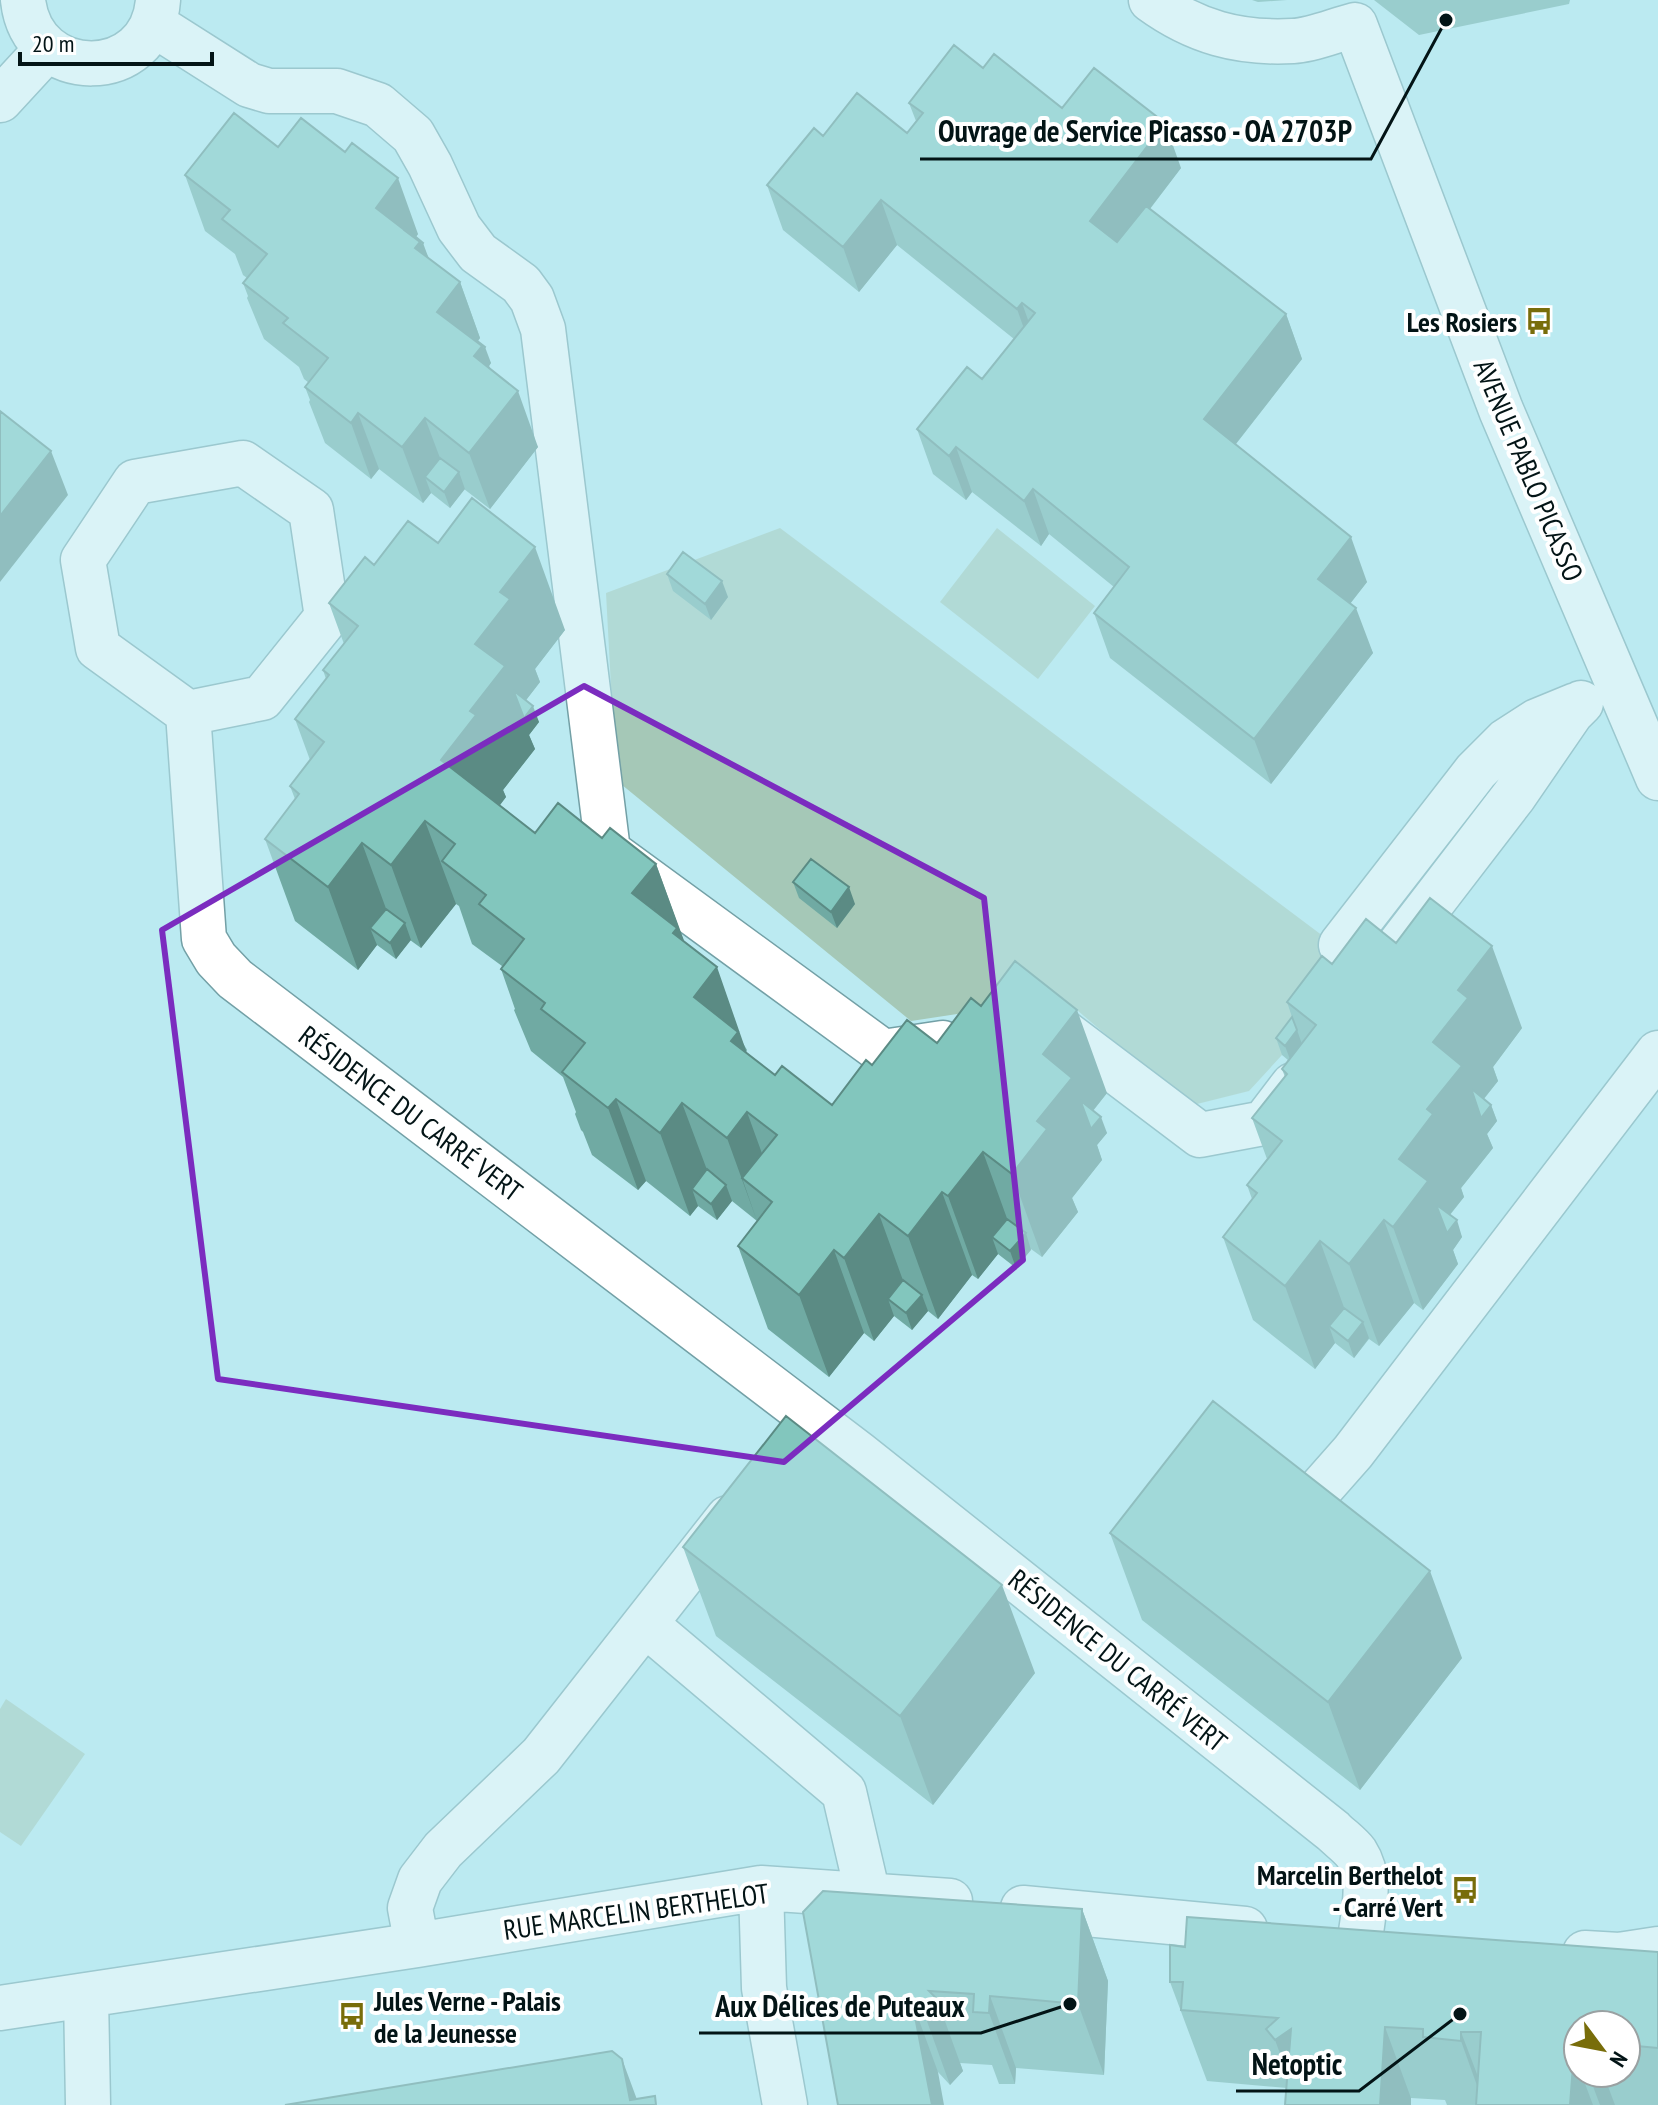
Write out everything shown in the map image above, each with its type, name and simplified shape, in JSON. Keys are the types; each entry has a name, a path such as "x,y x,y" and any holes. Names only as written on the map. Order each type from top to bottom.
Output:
{"street":[{"path":"23,0 26,20 35,36 62,59 96,64 129,52 143,40 155,12 249,85 269,91 337,91 378,105 413,135 459,228 478,253 521,284 532,299 543,329 608,851 883,1052 1057,1027 1200,1135 1264,1123 1321,1049"},
{"name":"AVENUE PABLO PICASSO","path":"1151,0 1178,20 1235,39 1296,41 1355,25 1501,410 1658,778"},
{"path":"0,100 47,49"},
{"path":"243,463 311,510 327,617 262,698 188,713 98,648 83,560 135,482 243,463"},
{"path":"1341,945 1476,771 1506,741 1537,721 1620,686"},
{"path":"1377,974 1514,796 1581,703"},
{"name":"RÉSIDENCE DU CARRÉ VERT","path":"188,713 204,939 216,959 235,979 808,1415 1356,1853 1366,1884 1363,1940"},
{"path":"1308,1503 1353,1452 1658,1053"},
{"path":"780,1452 808,1415"},
{"path":"417,1945 410,1908 420,1880 443,1850 541,1756 751,1489"},
{"path":"645,1624 844,1792 868,1895"},
{"path":"761,1888 764,1988 785,2105"},
{"name":"RUE MARCELIN BERTHELOT","path":"0,2008 417,1945 761,1888 1281,1933"},
{"path":"1541,1950 1619,1955 1658,1949"},
{"path":"86,1995 88,2105"}],"highlighted area":[{"path":"584,686 984,898 1023,1260 784,1462 218,1379 162,930"}],"green space":[{"path":"780,528 1355,960 1282,1055 1249,1091 1189,1106 1063,998 911,1021 616,780 606,593"},
{"path":"997,528 1095,606 1038,679 940,602"},
{"path":"6,1699 85,1754 21,1846 0,1832 0,1709"}],"building":[{"path":"954,45 983,68 994,54 1062,108 1094,68 1165,123 1090,221 1117,242 1146,206 1286,314 1204,419 1351,537 1318,579 1356,608 1254,739 1094,613 1129,567 1033,489 1024,501 956,447 949,456 917,429 967,367 982,379 1035,313 1022,303 1017,309 881,200 843,247 767,185 814,128 823,136 857,93 907,133 923,113 909,103"},
{"path":"234,113 278,147 301,118 345,152 352,143 398,178 376,208 420,242 415,248 460,282 437,312 482,346 474,356 518,391 469,453 425,418 402,447 358,413 351,423 305,387 328,358 283,323 288,318 243,283 267,254 222,219 230,210 185,175"},
{"path":"404,230 423,243 421,246"},
{"path":"0,411 51,451 0,516"},
{"path":"440,458 459,472 444,492 425,477"},
{"path":"472,498 535,547 500,592 510,599 475,644 505,666 470,711 476,715 441,760 535,833 558,803 602,838 610,828 656,864 632,893 677,928 673,933 717,967 694,997 738,1032 731,1041 775,1075 782,1066 832,1105 866,1060 872,1065 907,1020 937,1043 971,998 981,1006 1015,961 1077,1010 1043,1054 1072,1078 1037,1121 1047,1129 1012,1174 983,1152 948,1196 942,1192 908,1236 879,1214 844,1258 834,1250 799,1295 738,1246 772,1202 742,1178 777,1135 747,1112 727,1138 682,1103 660,1133 616,1099 608,1108 562,1072 585,1043 541,1009 545,1003 501,969 524,939 479,904 486,895 442,861 455,844 425,821 391,865 362,843 328,887 265,839 299,794 290,786 324,742 295,719 329,675 323,670 358,626 329,603 365,557 374,565 408,521 438,543"},
{"path":"683,552 722,581 705,604 667,574"},
{"path":"514,692 533,706 524,718"},
{"path":"811,859 849,887 831,912 793,882"},
{"path":"1430,898 1492,946 1458,990 1468,998 1433,1042 1462,1066 1427,1109 1433,1114 1399,1159 1428,1181 1393,1227 1384,1220 1349,1264 1320,1241 1285,1286 1223,1237 1257,1193 1247,1185 1282,1141 1252,1118 1287,1074 1282,1069 1316,1025 1287,1002 1322,956 1332,964 1366,919 1396,943"},
{"path":"386,909 405,923 390,943 370,928"},
{"path":"1292,1017 1297,1030 1285,1046 1276,1038"},
{"path":"1472,1091 1491,1105 1481,1118"},
{"path":"1081,1102 1101,1117 1091,1129"},
{"path":"707,1169 726,1185 711,1204 692,1189"},
{"path":"1437,1207 1457,1220 1447,1233"},
{"path":"1007,1219 1026,1233 1010,1251 992,1237"},
{"path":"903,1280 922,1295 906,1313 888,1299"},
{"path":"1344,1308 1363,1322 1348,1341 1329,1326"},
{"path":"1213,1401 1430,1571 1328,1702 1110,1533"},
{"path":"786,1416 1002,1585 900,1716 683,1547"},
{"path":"823,1891 1082,1909 1078,2004 990,1996 989,2013 973,2012 974,1994 929,1991 937,1999 924,2013 912,2001 932,2105 838,2105 803,1912"},
{"path":"1187,1917 1658,1952 1658,2048 1642,2046 1642,2009 1562,2009 1562,2089 1571,2089 1570,2105 1476,2105 1481,2032 1461,2032 1461,2041 1423,2037 1423,2029 1385,2027 1380,2105 1285,2105 1291,2029 1275,2040 1266,2029 1278,2018 1181,2010 1183,1982 1170,1982 1170,1945 1185,1947"},
{"path":"612,2051 622,2059 630,2100 655,2096 656,2105 285,2105"}],"place":[{"name":"Ouvrage de Service Picasso - OA 2703P","path":"1446,20"},
{"name":"Les Rosiers","path":"1539,321"},
{"name":"Marcelin Berthelot - Carré Vert","path":"1465,1890"},
{"name":"Aux Délices de Puteaux","path":"1070,2004"},
{"name":"Netoptic","path":"1460,2014"},
{"name":"Jules Verne - Palais de la Jeunesse","path":"352,2016"}]}
